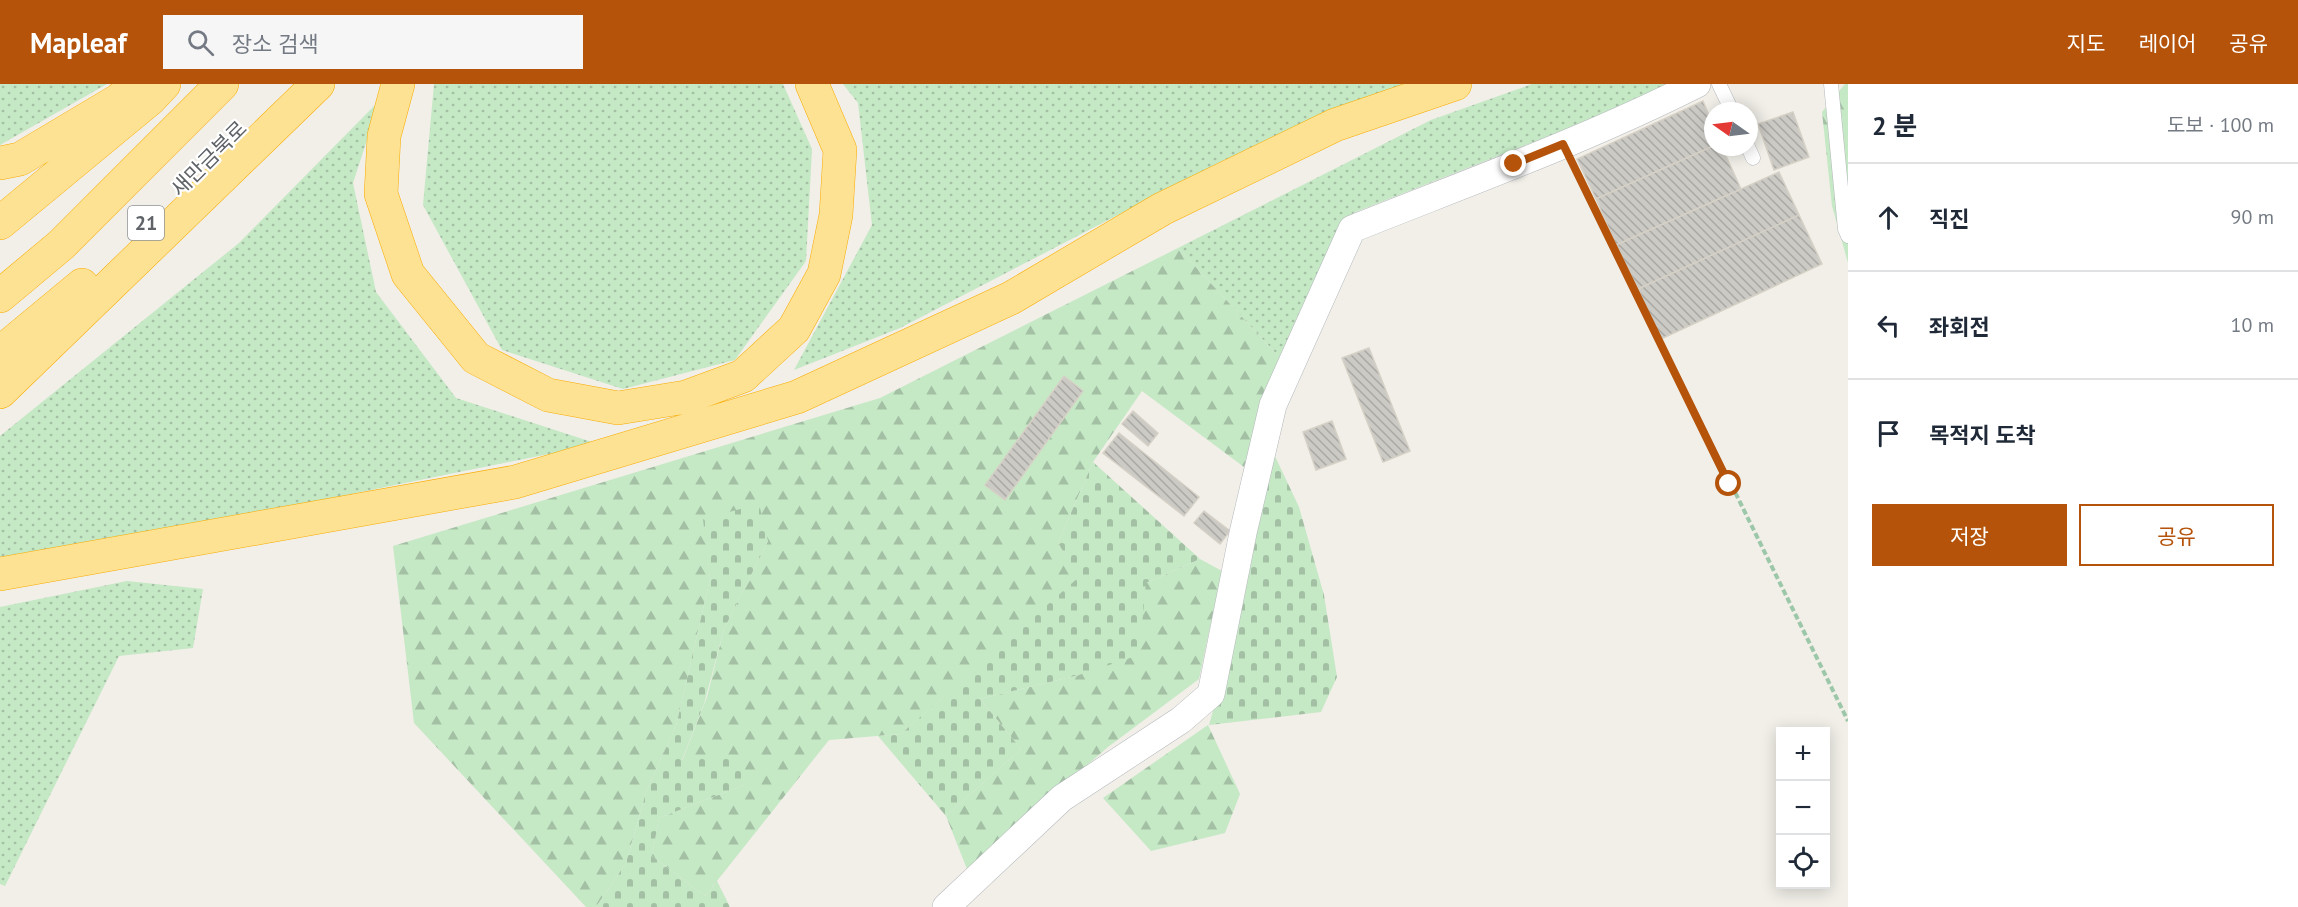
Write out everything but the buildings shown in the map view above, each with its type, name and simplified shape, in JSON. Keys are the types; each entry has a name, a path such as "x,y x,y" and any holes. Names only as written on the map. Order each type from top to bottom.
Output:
{"highway":[{"path":"0,163 20,159 119,100 137,84"},
{"path":"0,223 150,99 164,84"},
{"name":"새만금북로","path":"0,296 61,245 222,84"},
{"name":"새만금북로","path":"0,353 89,279 284,84"},
{"path":"0,392 318,84"},
{"path":"398,84 384,136 381,194 408,274 476,358 548,395 618,408 687,397 743,375 794,329 824,274 836,215 840,150 812,84"},
{"path":"0,574 515,482 797,397 1011,298 1162,209 1335,125 1455,84"}],"street":[{"path":"946,907 1062,798 1181,720 1211,694 1243,533 1273,405 1352,229 1563,144 1658,104 1697,84"}],"lane":[{"path":"1719,84 1728,102"},
{"path":"1831,84 1845,229 1848,236"}],"path":[{"path":"1563,144 1848,721"}],"green space":[{"path":"0,84 107,84 0,145"},
{"path":"434,84 783,84 812,149 806,261 735,360 623,389 502,350 423,205"},
{"path":"843,84 1403,84 1222,161 900,328 794,370 872,225 858,103"},
{"path":"1532,84 1674,84 1623,107 1353,213 1282,360 1178,248 1431,120"},
{"path":"1845,84 1848,84 1848,263 1832,206 1822,112"},
{"path":"380,100 353,183 376,292 456,398 598,444 0,565 0,436 239,243"},
{"path":"1178,248 1282,360 1244,467 1142,391 1093,462 1058,543 1080,577 901,734 829,740 705,896 652,856 659,818 744,785 682,761 707,697 724,629 768,541 704,519 710,579 676,726 647,789 626,863 596,907 586,907 414,723 393,546 880,398"},
{"path":"1273,452 1299,507 1324,595 1337,677 1321,712 1209,725 1241,612"},
{"path":"1093,462 1200,559 1146,583 1139,655 1079,675 980,699 1021,749 946,816 878,736 901,734 1079,577 1058,543"},
{"path":"759,504 768,541 724,629 704,704 682,760 745,755 744,785 659,818 652,856 705,896 717,881 730,907 596,907 626,863 647,789 676,726 710,579 703,519"},
{"path":"1200,559 1222,571 1199,679 1108,747 967,869 946,816 1021,749 980,699 1079,675 1146,583"},
{"path":"127,581 203,589 193,648 119,656 5,886 0,884 0,607"},
{"path":"1208,725 1240,794 1225,833 1151,851 1103,798"}],"route":[{"path":"1514,164 1563,144 1729,484"}]}
